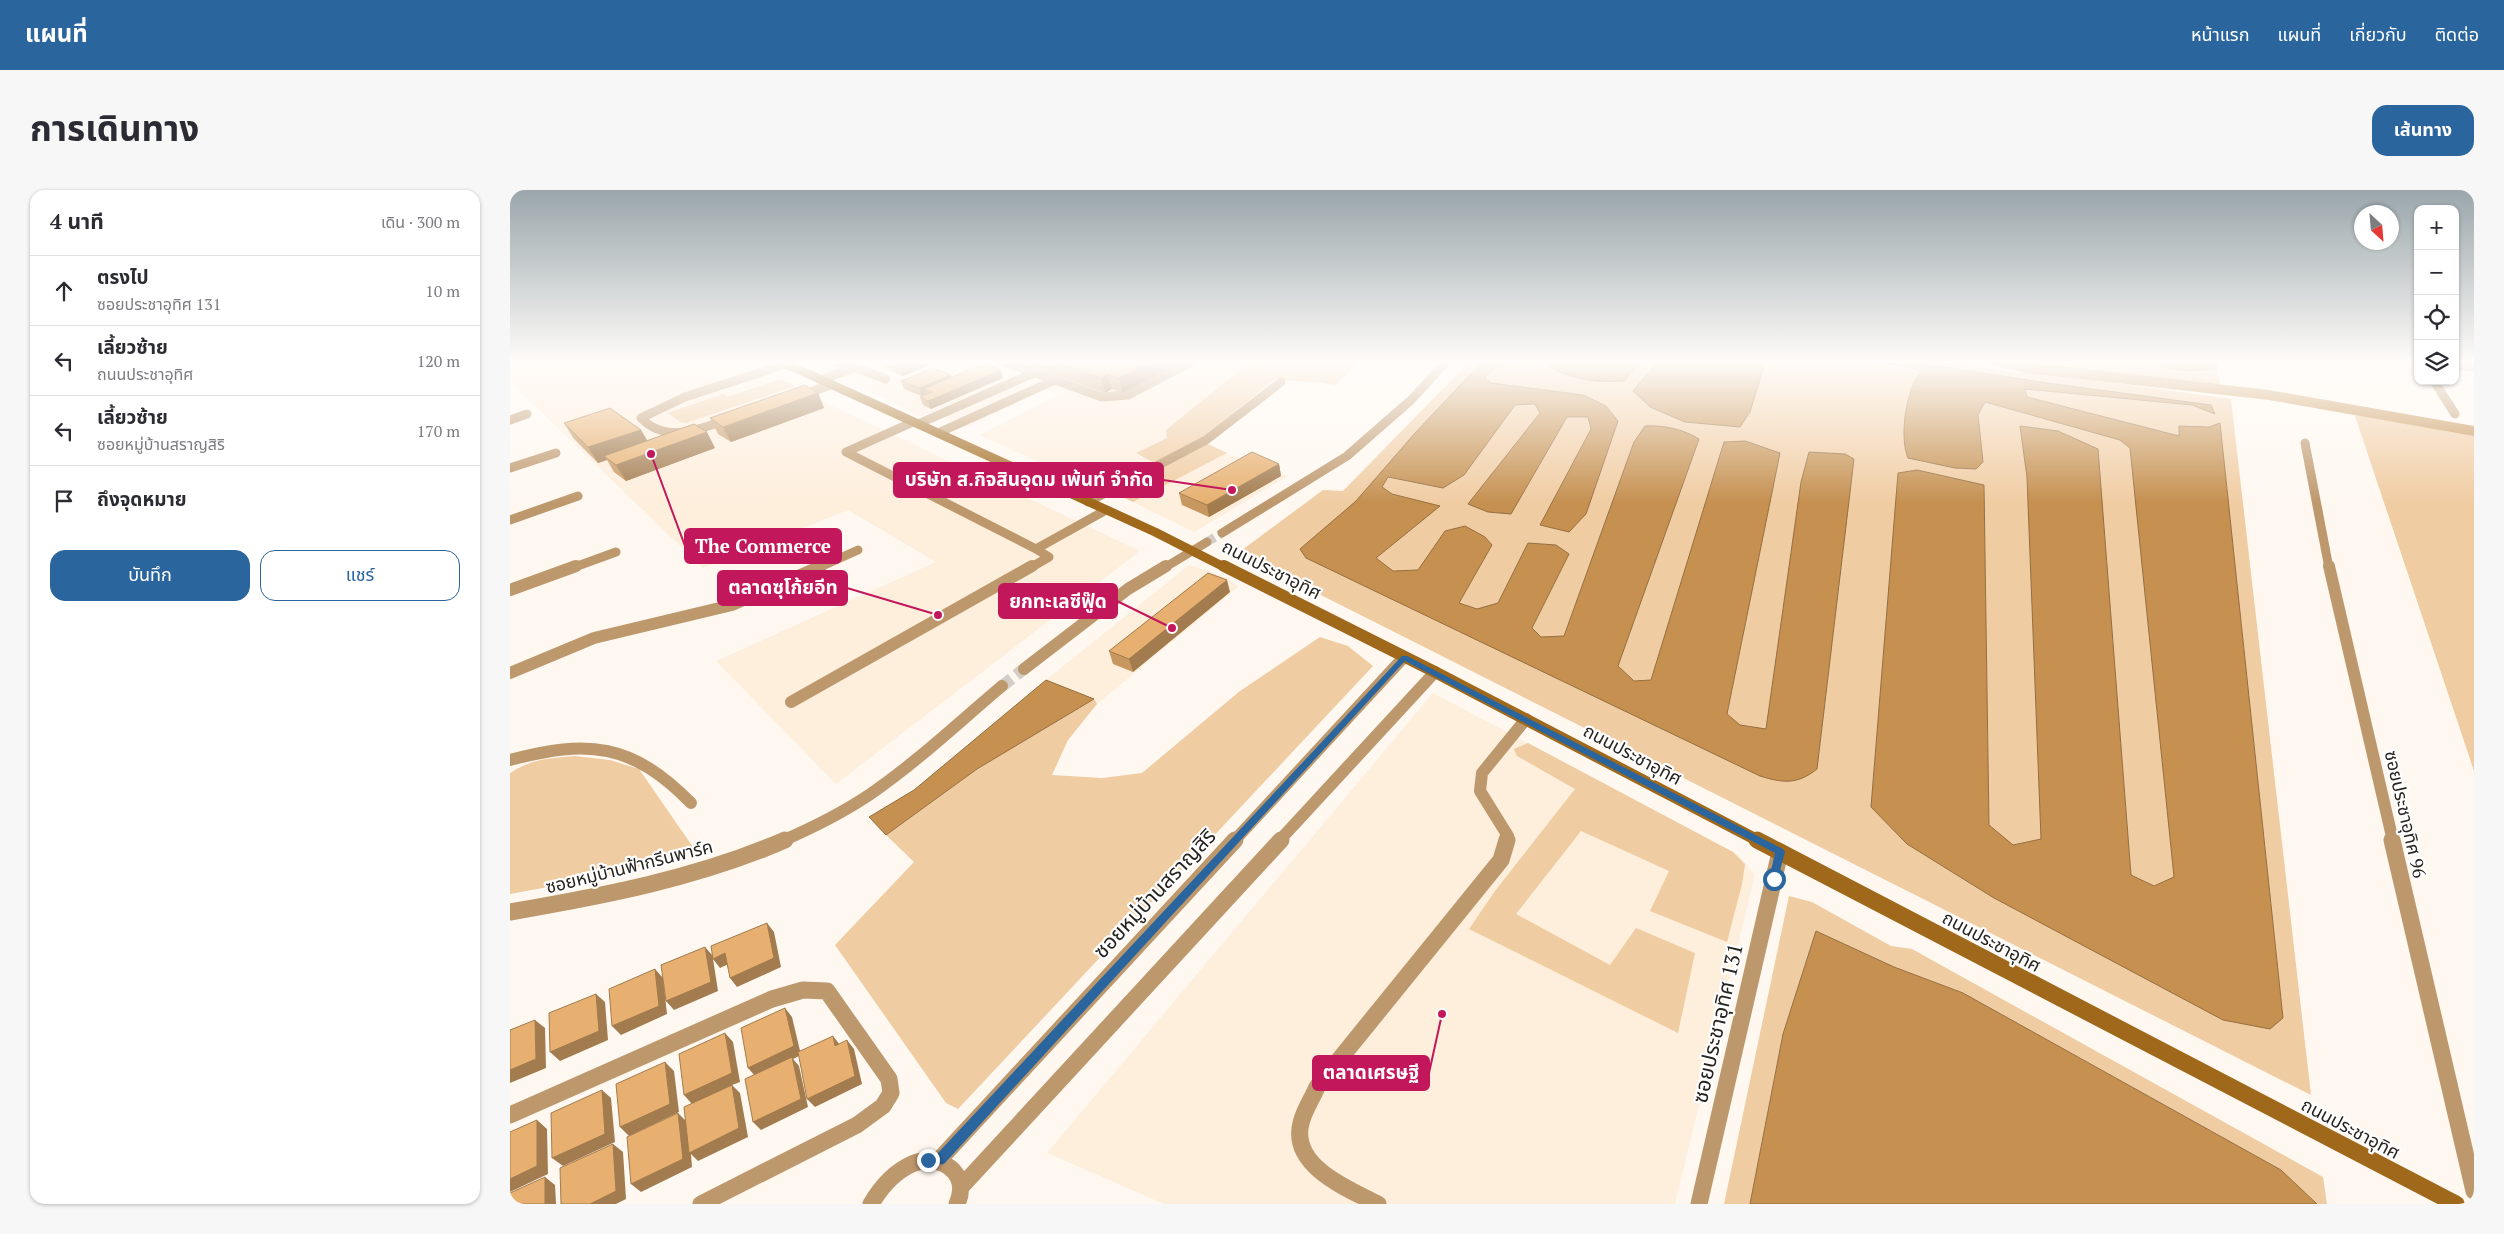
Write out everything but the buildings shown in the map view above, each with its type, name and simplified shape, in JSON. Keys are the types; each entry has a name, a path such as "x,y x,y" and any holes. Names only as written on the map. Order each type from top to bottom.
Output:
{"main road":[{"name":"ถนนประชาอุทิศ","path":"884,408 1192,550 1434,672 2456,1204"}],"street":[{"path":"627,418 657,408"},
{"path":"791,702 1049,557 846,452 951,408"},
{"path":"938,433 992,408"},
{"path":"1088,502 1206,440 1247,408"},
{"path":"1222,533 1347,456 1401,408"},
{"path":"2451,408 2455,414"},
{"path":"644,413 640,418 645,425 662,433 678,433 734,417"},
{"path":"510,420 528,414"},
{"path":"669,444 707,426"},
{"name":"ซอยประชาอุทิศ 96","path":"2305,443 2327,558 2474,1192"},
{"path":"510,468 556,453"},
{"path":"510,520 578,496"},
{"path":"1036,549 1106,510"},
{"path":"1024,669 1128,589 1207,542"},
{"path":"510,672 594,638 732,605 858,550"},
{"path":"510,590 616,552"},
{"name":"ซอยหมู่บ้านสราญสิริ","path":"939,1160 1404,658"},
{"path":"959,1195 1434,672"},
{"name":"ซอยหมู่บ้านฟ้ากรีนพาร์ค","path":"510,912 560,904 677,878 798,834 849,808 890,778 1002,686"},
{"path":"1378,1204 1335,1182 1304,1153 1300,1126 1316,1087 1501,860 1508,836 1480,791 1482,773 1526,719"},
{"path":"510,760 542,752 579,747 619,753 652,768 676,787 691,803"},
{"name":"ซอยประชาอุทิศ 131","path":"1699,1204 1780,852"},
{"path":"510,1114 764,1002 802,991 816,989 827,991 889,1078 891,1093 883,1106 857,1126 700,1204"},
{"path":"871,1204 886,1181 900,1171 914,1164 939,1160 951,1166 958,1175 959,1195"}],"shaded area":[{"path":"537,408 838,408 1140,551 836,784 716,661 936,562 848,510 703,568"},
{"path":"682,408 729,408 686,423 680,422 668,413"},
{"path":"904,408 1005,408 964,428 932,413 920,416"},
{"path":"1032,408 1193,408 1166,430 1167,438 1136,454 1154,463 1102,491 980,435"},
{"path":"1193,408 1239,408 1203,437 1154,463 1136,453 1167,438 1166,430"},
{"path":"1424,408 2232,408 2311,1095 1238,553 1323,490 1343,491"},
{"path":"1438,408 1513,408 1464,475 1443,488 1388,477 1382,487 1392,494 1440,506 1376,558 1393,571 1418,570 1445,531 1465,526 1485,537 1492,545 1459,603 1477,609 1498,603 1528,543 1556,545 1569,554 1532,628 1541,637 1564,636 1634,442 1645,426 1659,426 1680,430 1699,439 1618,666 1634,681 1651,680 1724,442 1745,441 1780,453 1727,714 1740,725 1766,729 1801,482 1809,452 1845,454 1854,459 1817,769 1803,778 1790,781 1760,776 1306,558 1300,549 1356,501"},
{"path":"1537,408 1608,408 1618,421 1586,514 1569,532 1540,525 1591,429 1588,417 1567,417 1511,514 1488,512 1468,504 1540,413"},
{"path":"1653,408 1751,408 1740,427 1685,422"},
{"path":"1906,408 1982,408 1978,415 1983,462 1976,469 1955,468 1908,458 1904,438"},
{"path":"2007,408 2071,408 2179,436 2179,426 2209,427 2220,423 2283,1018 2270,1029 2223,1020 1994,898 1907,844 1871,807 1898,473 1917,470 1984,485 1989,825 2013,845 2041,839 2027,477 2020,426 2058,431 2098,449 2131,875 2154,886 2174,877 2130,448 2120,440"},
{"path":"2200,408 2212,408 2215,414"},
{"path":"2364,414 2474,432 2474,771 2355,416"},
{"path":"1206,443 1227,453 1133,502 1114,493"},
{"path":"1227,453 1288,476 1194,532 1133,502"},
{"path":"1189,565 1227,578 1238,587 1097,704 1094,699 1046,680"},
{"path":"1320,637 1348,646 1373,666 958,1109 946,1103 835,945 914,862 886,835 977,769 1094,699 1097,704 1068,740 1052,775 1102,778 1142,773 1240,691"},
{"path":"1046,680 1094,699 977,769 886,835 869,817 914,790"},
{"path":"1433,693 1737,854 1755,875 1675,1204 1164,1204 1047,1153"},
{"path":"1528,743 1733,852 1745,864 1742,884 1727,942 1650,911 1669,871 1581,831 1516,914 1610,965 1636,928 1695,953 1678,1033 1469,929 1495,891 1575,789 1517,756 1514,749"},
{"path":"575,756 610,760 639,769 695,850 608,876 510,894 510,773 533,762"},
{"path":"1789,896 1812,902 1891,946 1912,949 2323,1177 2327,1204 2317,1204 2281,1170 1963,993 1894,967 1816,931 1783,1034 1750,1204 1724,1204"},
{"path":"1816,931 1894,967 1963,993 2281,1170 2317,1204 1750,1204 1783,1034"}],"waterway":[{"path":"2345,408 2474,431"}],"tunnel":[{"path":"1207,542 1222,533"},
{"path":"1002,686 1024,669"}],"place":[{"name":"The Commerce","path":"651,454"},
{"name":"บริษัท ส.กิจสินอุดม เพ้นท์ จำกัด","path":"1232,490"},
{"name":"ตลาดซุโก้ยอีท","path":"938,615"},
{"name":"ยกทะเลซีฟู๊ด","path":"1172,628"},
{"name":"ตลาดเศรษฐี","path":"1442,1014"}],"route":[{"path":"928,1160 939,1160 1404,658 1780,852 1774,879"}]}
